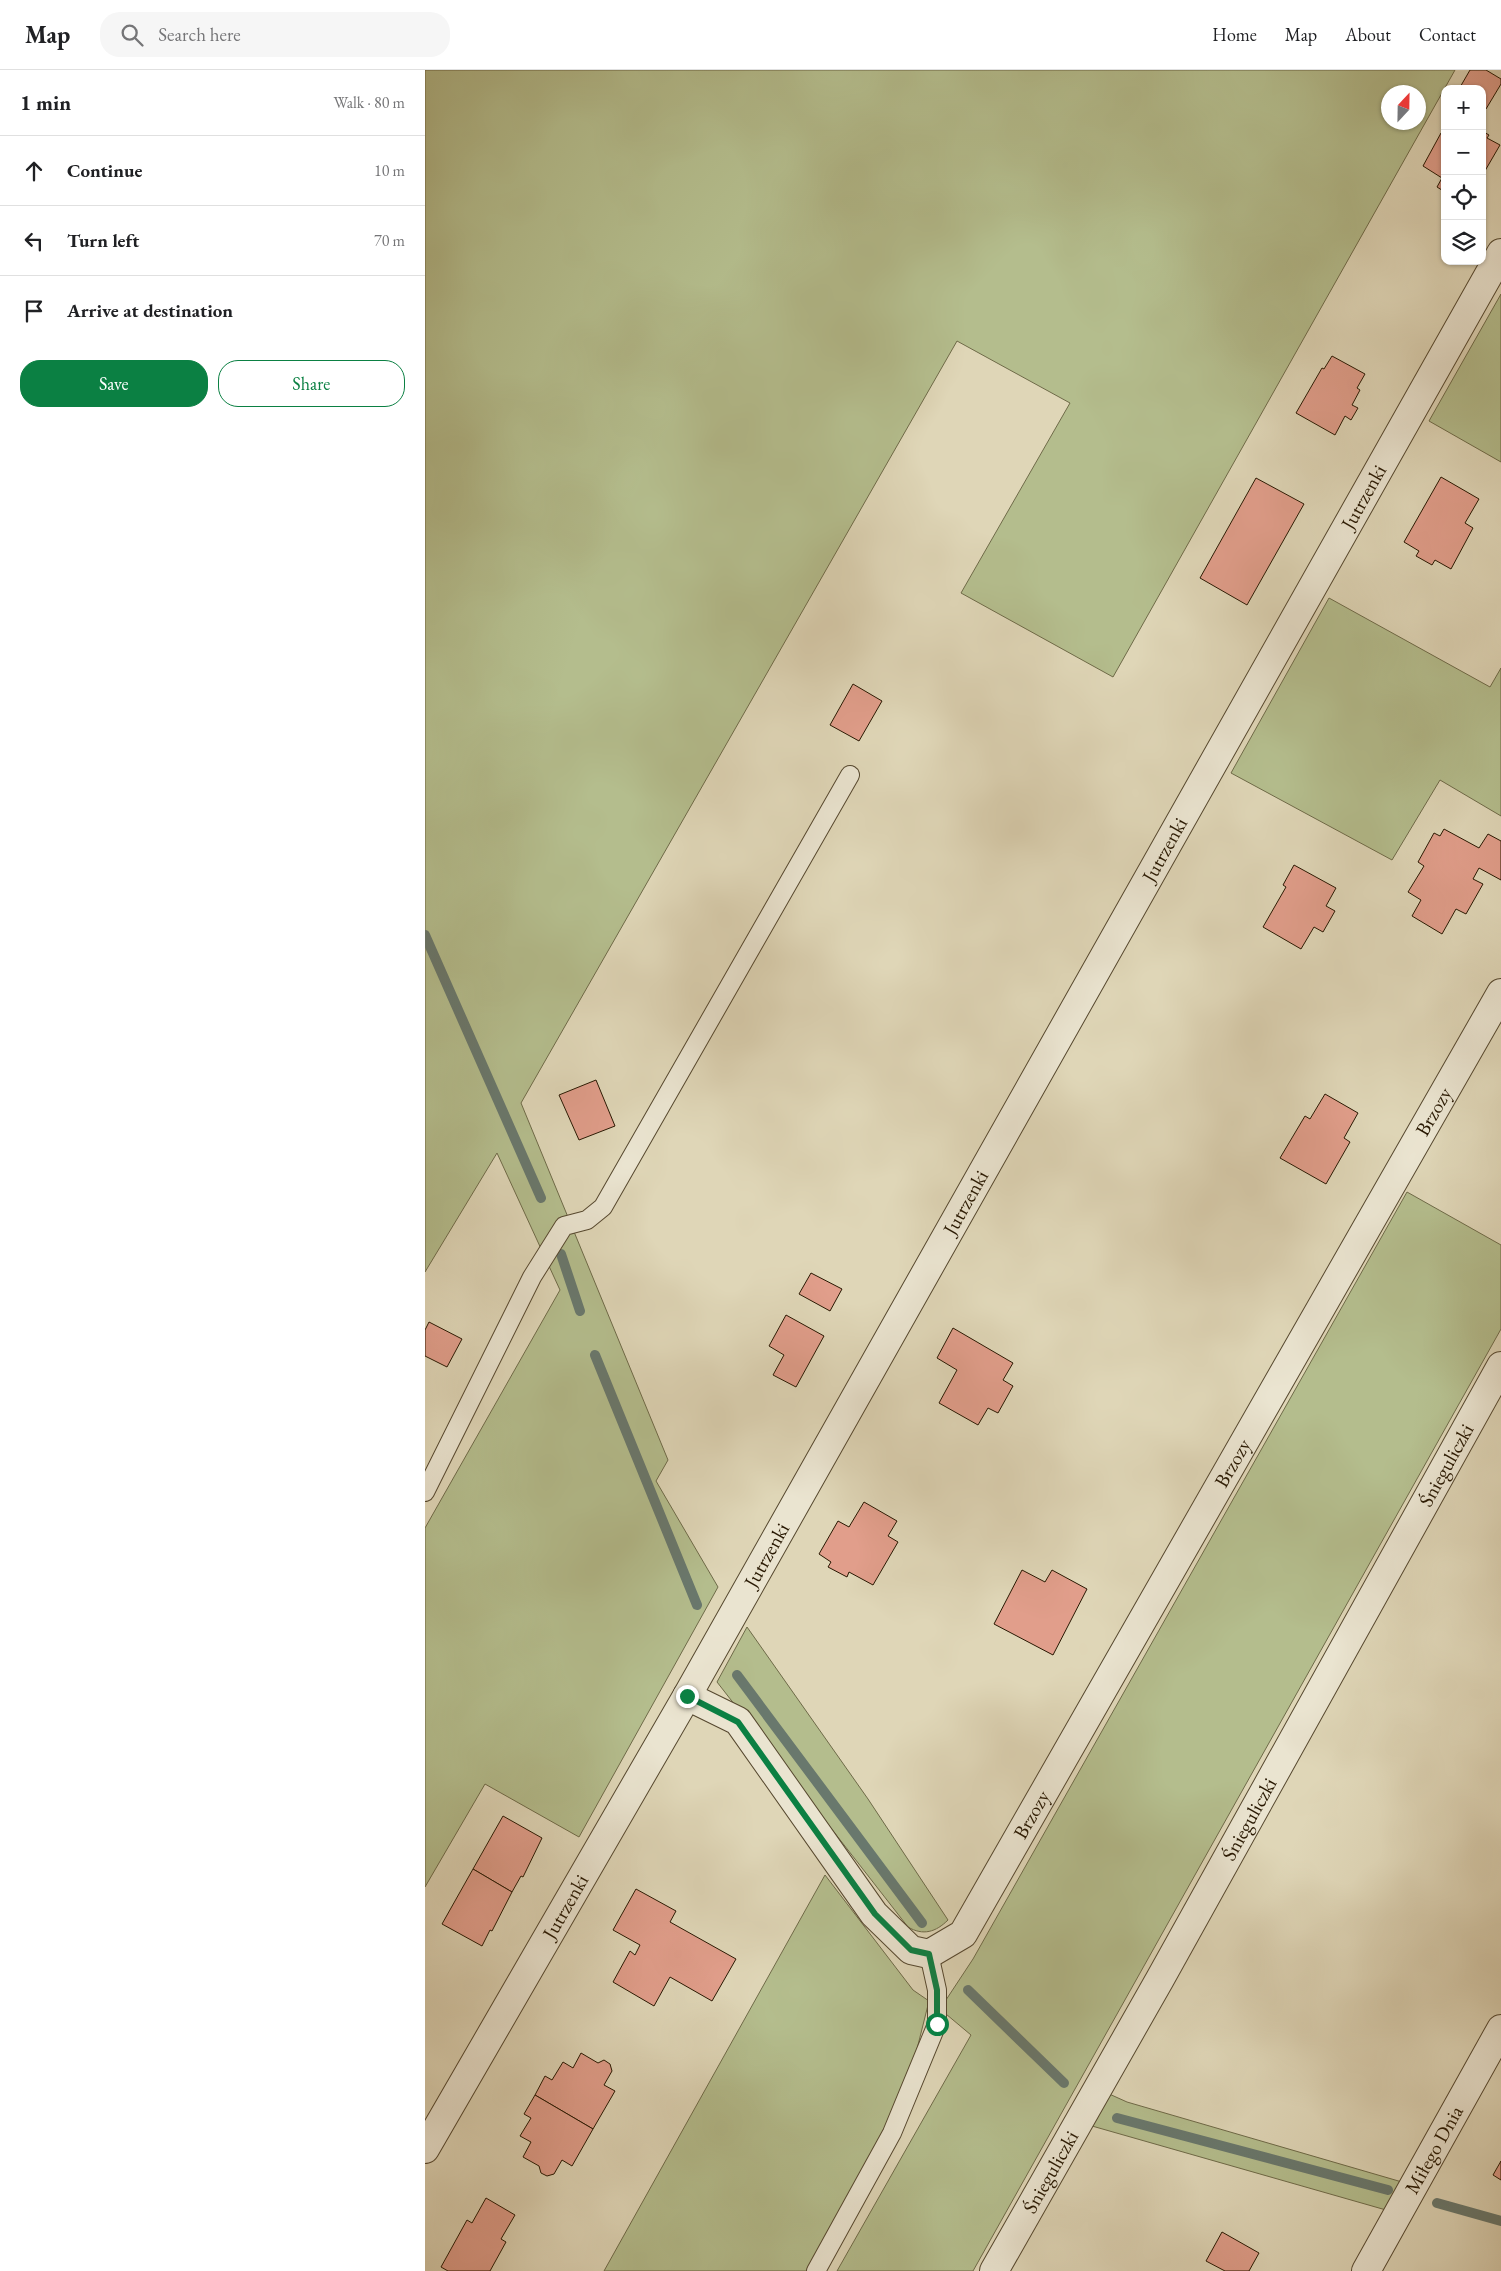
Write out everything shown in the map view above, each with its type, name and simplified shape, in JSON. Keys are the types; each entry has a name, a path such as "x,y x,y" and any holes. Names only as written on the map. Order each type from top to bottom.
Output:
{"street":[{"name":"Jutrzenki","path":"425,2149 687,1696 1501,252"},
{"name":"Brzozy","path":"929,1954 963,1934 1501,993"},
{"name":"Śnieguliczki","path":"994,2271 1160,1979 1501,1366"},
{"path":"687,1696 738,1722 875,1914 911,1950 929,1954"},
{"name":"Miłego Dnia","path":"1366,2271 1501,2029"}],"lane":[{"path":"425,1492 532,1276 564,1226 587,1220 603,1206 850,775"},
{"path":"816,2271 893,2133 937,2024 937,1990 929,1954"}],"green space":[{"path":"425,70 1455,70 1447,85 1441,85 1441,95 1426,121 1426,85 1381,85 1381,130 1421,130 1113,677 961,593 1070,403 957,341 521,1103 668,1460 656,1481 718,1587 579,1837 485,1784 425,1887 425,1528 560,1290 497,1153 425,1272"},
{"path":"1501,294 1501,462 1429,421"},
{"path":"1329,598 1490,687 1501,668 1501,816 1440,780 1392,860 1231,773"},
{"path":"1407,1192 1501,1245 1501,1329 973,2271 837,2271 971,2035 940,2009 973,1959"},
{"path":"747,1627 868,1799 948,1920 939,1927 924,1932 908,1927 717,1682"},
{"path":"825,1875 913,1990 929,2001 915,2057 885,2127 807,2271 604,2271"},
{"path":"1107,2093 1127,2102 1402,2182 1386,2210 1092,2126"}],"building":[{"path":"1470,70 1486,70 1501,79 1501,84 1486,109 1486,85 1461,85"},
{"path":"1441,133 1441,177 1423,166"},
{"path":"1486,133 1489,135 1487,138 1500,145 1486,169"},
{"path":"1441,180 1441,190 1437,187"},
{"path":"1332,356 1365,374 1357,388 1360,390 1352,405 1358,408 1351,420 1345,416 1335,435 1296,413 1322,368 1324,369"},
{"path":"1441,477 1479,499 1465,523 1473,528 1451,569 1435,560 1432,565 1416,556 1419,551 1404,542"},
{"path":"1256,478 1304,504 1247,605 1200,578"},
{"path":"853,684 882,701 859,741 830,725"},
{"path":"1444,829 1479,848 1488,834 1501,841 1501,880 1479,868 1473,879 1483,884 1466,914 1456,909 1442,934 1412,916 1421,900 1408,892 1424,866 1418,862 1434,833 1440,836"},
{"path":"1294,865 1336,888 1326,906 1335,911 1323,932 1314,927 1301,949 1263,927 1286,887 1283,885"},
{"path":"596,1080 615,1126 579,1140 559,1095"},
{"path":"1325,1094 1358,1113 1344,1138 1350,1142 1326,1184 1280,1158 1305,1116 1310,1119"},
{"path":"811,1273 842,1289 830,1311 799,1294"},
{"path":"786,1315 824,1336 796,1387 773,1375 784,1355 769,1346"},
{"path":"429,1322 462,1339 447,1367 425,1356 425,1330"},
{"path":"953,1328 1013,1363 1003,1380 1013,1386 998,1413 988,1408 978,1425 939,1403 957,1370 937,1358"},
{"path":"864,1502 897,1521 888,1536 898,1542 873,1585 849,1572 847,1577 828,1567 831,1562 819,1554 838,1521 849,1527"},
{"path":"1022,1570 1045,1582 1052,1570 1087,1589 1053,1655 994,1624"},
{"path":"503,1816 542,1838 523,1877 521,1876 512,1892 473,1869"},
{"path":"473,1869 512,1892 482,1946 442,1924"},
{"path":"636,1889 676,1911 670,1922 736,1959 712,2001 670,1977 654,2006 613,1982 630,1951 635,1955 640,1945 613,1930"},
{"path":"581,2053 598,2063 604,2060 610,2064 612,2071 604,2085 615,2091 593,2129 535,2095 545,2076 552,2080 563,2062 573,2068"},
{"path":"535,2095 593,2129 572,2166 562,2160 554,2174 547,2176 541,2173 539,2166 523,2157 531,2142 520,2136 531,2118 524,2114"},
{"path":"1501,2161 1501,2180 1493,2175"},
{"path":"486,2198 515,2215 501,2239 506,2242 490,2271 448,2271 441,2267 467,2220 472,2223"},
{"path":"1222,2232 1259,2253 1249,2271 1225,2271 1206,2261"}],"waterway":[{"path":"425,935 541,1198"},
{"path":"561,1254 580,1311"},
{"path":"595,1355 697,1605"},
{"path":"737,1675 922,1923"},
{"path":"968,1990 1064,2083"},
{"path":"1117,2118 1388,2190"},
{"path":"1437,2203 1501,2221"}],"route":[{"path":"687,1696 738,1722 875,1914 911,1950 929,1954 937,1990 937,2024"}]}
